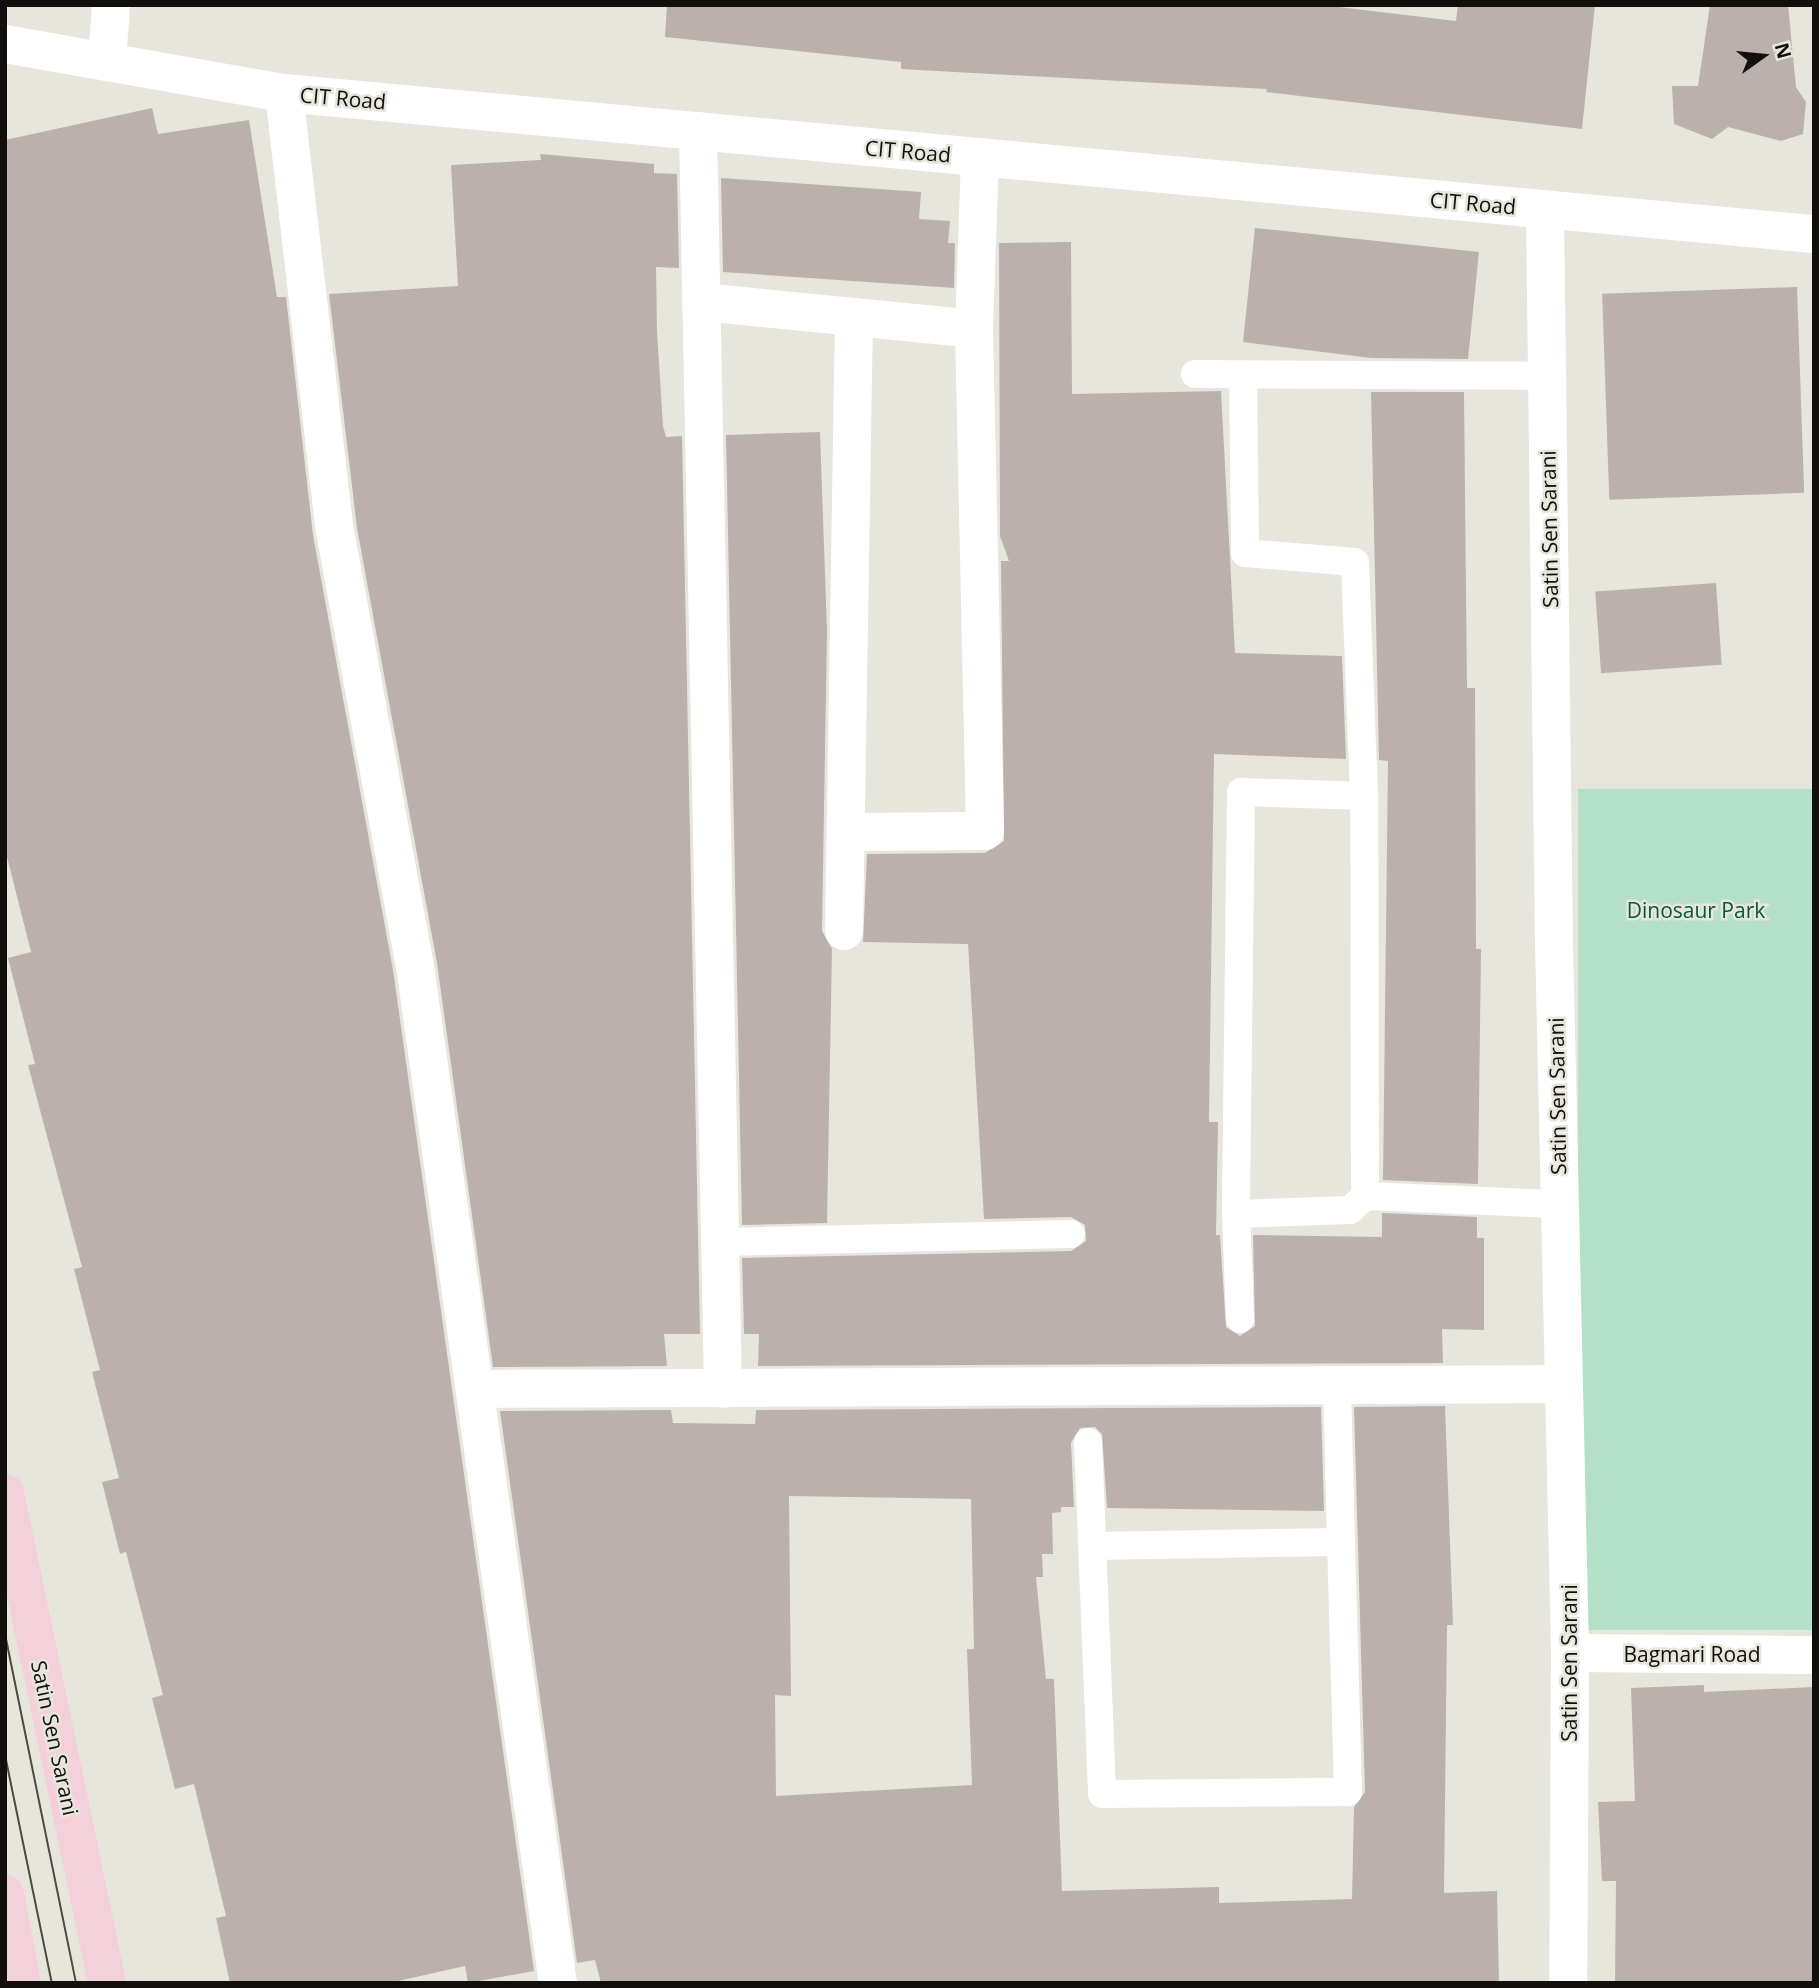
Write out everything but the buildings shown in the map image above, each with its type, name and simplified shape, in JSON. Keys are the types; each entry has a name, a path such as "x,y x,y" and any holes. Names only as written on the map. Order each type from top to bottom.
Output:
{"main road":[{"name":"Satin Sen Sarani","path":"5,1493 107,1983"},
{"path":"5,1894 22,1983"}],"street":[{"path":"107,62 111,5"},
{"name":"CIT Road","path":"5,44 284,93 1814,234"},
{"path":"284,93 335,531 415,967 558,1983"},
{"path":"698,131 723,1389"},
{"path":"846,832 985,831 974,329 981,158"},
{"name":"Satin Sen Sarani","path":"1545,209 1559,1204 1570,1653 1568,1983"},
{"path":"701,302 974,329"},
{"path":"844,931 854,317"},
{"path":"476,1389 1564,1384"},
{"name":"Bagmari Road","path":"1570,1653 1814,1655"}],"lane":[{"path":"1195,374 1243,377 1547,376"},
{"path":"1243,377 1245,553 1354,562 1364,796 1365,1196"},
{"path":"1240,1319 1236,1214 1241,792 1364,796"},
{"path":"1236,1214 1350,1209 1365,1196 1559,1204"},
{"path":"720,1242 1071,1234"},
{"path":"1088,1442 1102,1794 1348,1792 1337,1386"},
{"path":"1093,1546 1341,1542"}],"green space":[{"name":"Dinosaur Park","path":"1578,789 1814,789 1814,1630 1578,1630"}],"tram line":[{"path":"5,1634 76,1983"},
{"path":"5,1755 52,1983"}]}
